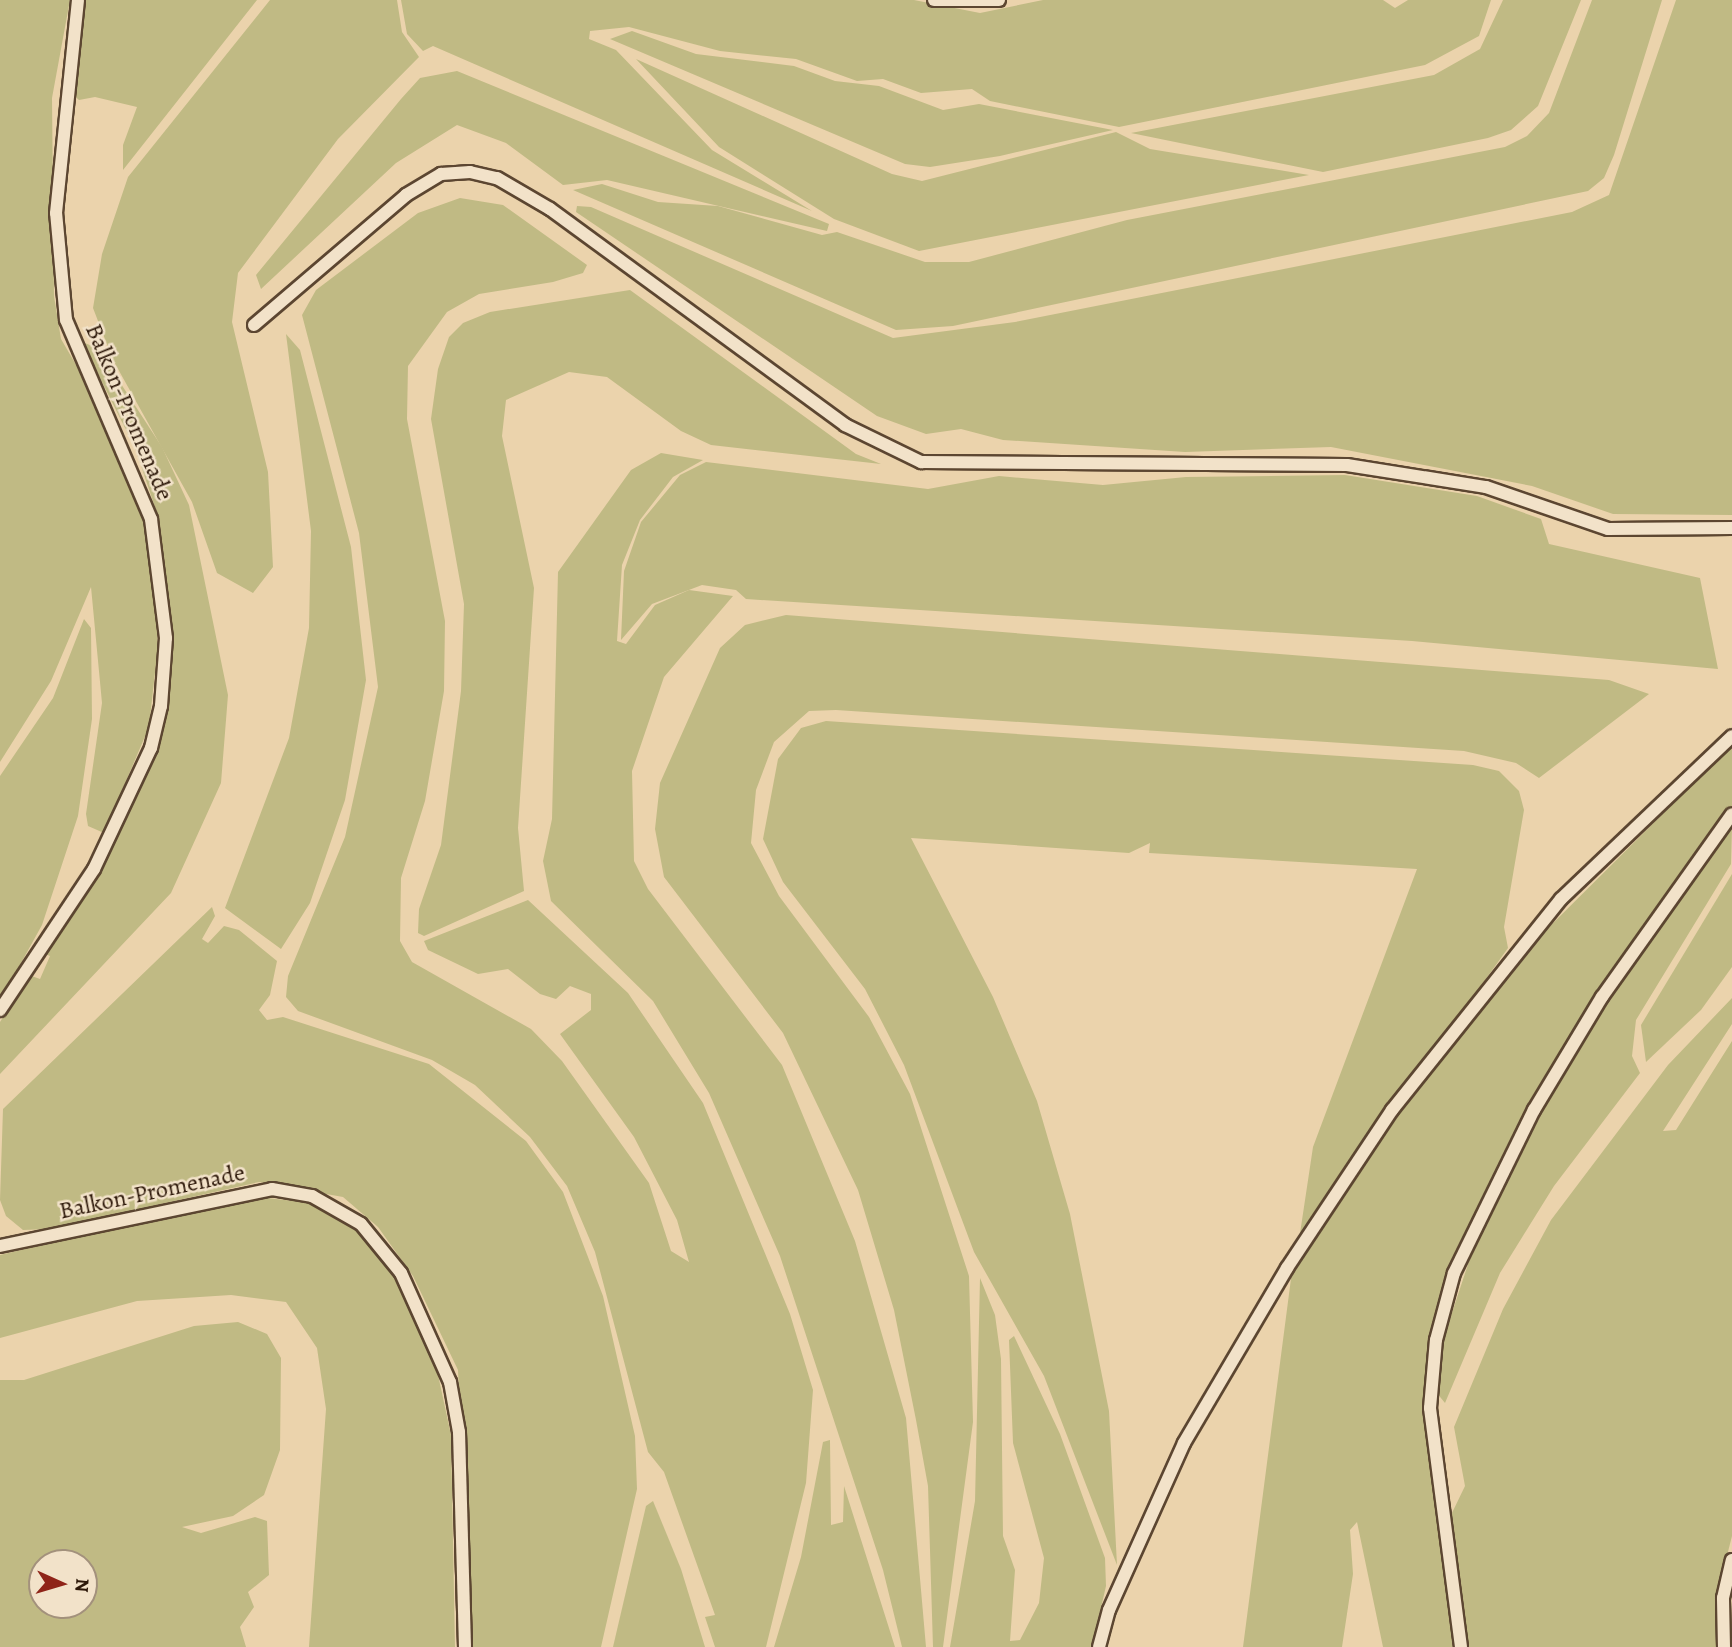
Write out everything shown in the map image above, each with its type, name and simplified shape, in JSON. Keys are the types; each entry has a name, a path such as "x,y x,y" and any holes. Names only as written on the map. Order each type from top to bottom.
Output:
{"lane":[{"name":"Balkon-Promenade","path":"0,1010 94,869 151,748 161,706 166,638 151,520 66,320 56,213 78,0"},
{"path":"934,0 999,0"},
{"path":"254,325 406,195 441,174 470,172 497,178 550,209 845,425 921,462 1347,465 1486,487 1608,529 1732,528"},
{"path":"1100,1647 1109,1610 1184,1443 1287,1268 1392,1110 1561,899 1732,736"},
{"path":"1461,1647 1430,1408 1436,1340 1454,1273 1534,1110 1582,1031 1732,814"},
{"name":"Balkon-Promenade","path":"0,1246 272,1189 312,1196 361,1224 401,1273 450,1382 459,1432 465,1647"},
{"path":"1724,1647 1723,1598 1732,1560"}],"shaded area":[{"path":"0,0 70,0 52,98 54,296 61,339 89,387 144,519 153,584 158,645 149,727 104,833 88,826 86,814 102,703 91,587 51,681 0,762"},
{"path":"85,0 257,0 123,170 123,145 137,107 95,97 79,100 70,92"},
{"path":"270,0 397,0 402,32 419,57 338,139 238,273 232,322 268,472 273,567 253,593 217,573 192,502 113,360 93,308 102,254 128,177"},
{"path":"401,0 914,0 980,13 1043,0 1383,0 1395,8 1408,0 1491,0 1479,36 1425,65 1119,127 990,101 972,89 921,93 883,79 857,81 796,59 720,51 629,27 590,31 589,39 616,50 712,150 812,211 433,46 423,51 407,34"},
{"path":"1503,0 1581,0 1538,106 1511,130 1488,138 1323,172 1131,133 1434,75 1480,49"},
{"path":"1592,0 1662,0 1614,155 1604,178 1588,191 953,326 896,330 573,190 602,184 658,202 718,206 822,235 837,232 925,262 969,262 1127,220 1505,147 1527,136 1549,113"},
{"path":"1676,0 1732,0 1732,515 1613,514 1532,486 1331,447 1185,452 1003,440 961,429 926,434 877,416 576,212 577,206 591,207 893,338 1015,322 1572,212 1609,195"},
{"path":"632,31 696,54 794,66 835,81 879,86 943,110 979,104 1113,130 1000,156 930,167 905,164 610,39"},
{"path":"636,59 892,174 922,181 1116,132 1150,149 1309,175 919,251 834,219 719,147"},
{"path":"457,71 829,224 827,231 607,180 563,185 506,143 457,125 396,163 261,289 256,275 401,99 420,78"},
{"path":"460,198 503,205 587,265 583,273 553,282 479,294 447,312 408,366 407,419 445,621 444,691 425,801 401,878 400,941 412,962 531,1029 562,1061 649,1183 671,1251 689,1262 677,1220 634,1137 560,1034 591,1010 591,994 570,986 556,999 540,994 508,969 478,974 428,950 424,941 528,900 628,993 703,1103 790,1314 813,1390 806,1483 766,1647 715,1647 705,1617 715,1615 664,1472 648,1452 595,1252 567,1186 530,1137 475,1085 432,1060 298,1011 286,997 288,976 345,837 378,687 359,533 302,315 316,290 418,213"},
{"path":"630,290 856,454 881,464 711,445 681,431 607,377 569,372 506,400 502,436 534,588 518,828 524,891 424,936 418,933 419,909 441,845 461,691 464,604 431,419 438,369 449,337 463,323 490,312"},
{"path":"286,334 300,350 351,547 366,680 345,800 310,903 281,949 225,908 289,738 309,628 311,531"},
{"path":"82,342 95,347 110,367 162,447 189,505 228,695 221,783 171,893 0,1074 0,1022 29,975 40,979 50,956 45,954 88,891 139,793 169,705 172,638 157,513 135,448"},
{"path":"661,453 703,460 673,477 640,520 622,565 617,641 626,644 655,605 689,590 733,596 664,677 632,771 634,861 648,889 782,1065 855,1241 906,1418 926,1647 902,1647 883,1570 780,1256 709,1093 653,1001 551,901 543,861 552,819 558,572 631,470"},
{"path":"706,462 928,489 999,476 1103,485 1186,477 1345,475 1477,496 1541,519 1549,544 1700,578 1718,669 1412,641 746,599 736,590 702,585 652,604 621,640 624,571 641,522 680,475"},
{"path":"786,615 1609,680 1649,694 1539,778 1516,763 1464,751 836,710 809,711 774,742 756,790 751,843 779,896 869,1017 910,1094 969,1276 973,1422 943,1647 933,1647 928,1486 916,1420 894,1310 858,1190 783,1033 664,877 655,829 660,783 720,648 745,625"},
{"path":"84,619 91,628 92,719 78,816 42,925 0,1001 0,776 53,698"},
{"path":"826,721 1473,765 1499,771 1519,791 1524,810 1504,927 1508,948 1299,1240 1313,1147 1417,869 1149,853 1150,843 1129,853 911,838 993,997 1037,1101 1070,1214 1109,1411 1117,1565 1044,1376 974,1252 904,1065 865,989 783,882 763,839 778,759 801,728"},
{"path":"1732,745 1732,807 1595,995 1478,1209 1449,1279 1431,1340 1424,1410 1454,1647 1383,1647 1357,1522 1350,1530 1353,1574 1342,1647 1243,1647 1292,1271 1400,1113 1519,957"},
{"path":"1732,827 1731,864 1636,1020 1632,1056 1640,1073 1554,1186 1500,1273 1445,1403 1436,1392 1444,1337 1478,1234 1578,1045"},
{"path":"1732,874 1732,967 1701,1010 1646,1062 1641,1025"},
{"path":"212,907 215,916 202,939 208,943 224,926 239,930 277,961 270,995 259,1010 267,1020 283,1017 429,1064 526,1141 563,1192 603,1296 635,1436 637,1489 601,1647 471,1647 458,1370 413,1276 378,1227 343,1197 259,1182 49,1229 23,1230 6,1216 0,1200 3,1109"},
{"path":"1732,998 1732,1024 1663,1131 1676,1130 1732,1041 1732,1536 1715,1603 1720,1647 1465,1647 1451,1515 1465,1486 1454,1427 1503,1309 1551,1220 1668,1065"},
{"path":"249,1196 320,1204 351,1223 405,1288 432,1347 451,1435 455,1647 309,1647 326,1409 317,1348 286,1302 231,1295 137,1301 0,1338 0,1255"},
{"path":"980,1278 995,1315 1001,1359 1003,1536 1015,1570 1010,1641 1020,1640 1039,1603 1044,1558 1013,1443 1009,1340 1014,1336 1060,1434 1105,1558 1106,1586 1092,1647 950,1647 975,1501"},
{"path":"238,1322 267,1334 281,1358 280,1450 264,1495 233,1516 182,1527 201,1533 255,1517 267,1521 269,1575 248,1592 254,1607 240,1627 246,1647 0,1647 0,1380 24,1380 194,1326"},
{"path":"830,1440 831,1525 843,1522 844,1486 895,1647 774,1647 801,1557 823,1442"},
{"path":"653,1501 681,1569 705,1647 613,1647 646,1506"}]}
